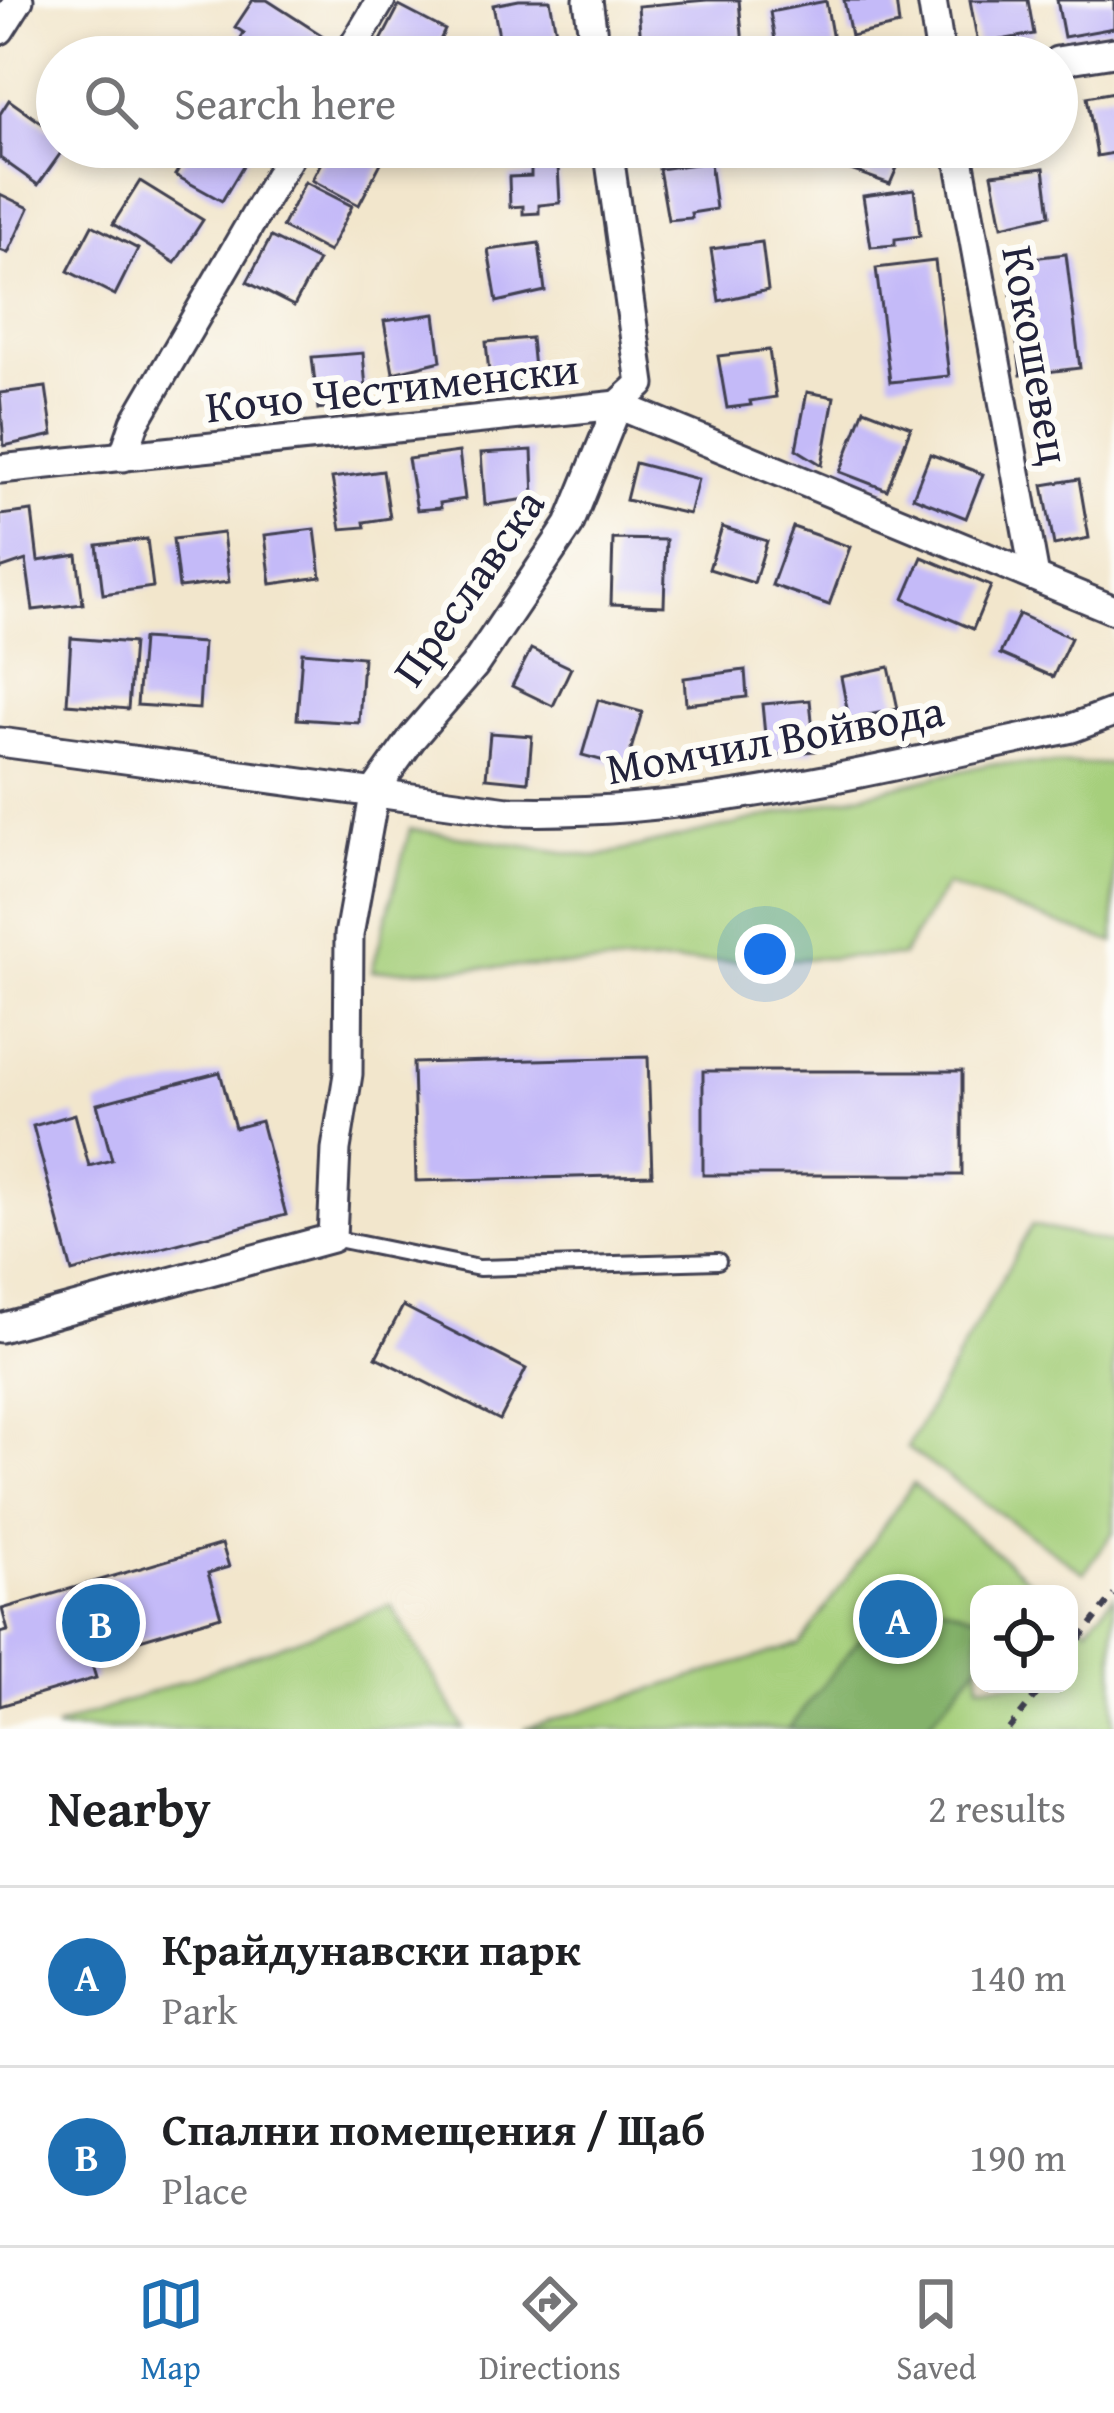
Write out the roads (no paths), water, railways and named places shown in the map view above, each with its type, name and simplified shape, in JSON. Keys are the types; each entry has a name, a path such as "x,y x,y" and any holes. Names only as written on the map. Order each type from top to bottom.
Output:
{"street":[{"path":"0,30 19,0"},
{"path":"360,36 381,0"},
{"path":"588,0 593,36"},
{"path":"932,0 938,36"},
{"path":"1078,58 1114,52"},
{"path":"124,457 135,422 283,168"},
{"name":"Преславска","path":"375,790 474,666 569,525 618,405 641,384 611,168"},
{"name":"Кокошевец","path":"961,168 1035,578"},
{"name":"Кочо Честименски","path":"0,469 618,405 1114,610"},
{"name":"Момчил Войвода","path":"0,742 276,782 375,790 508,811 566,813 711,801 1072,728 1114,712"},
{"path":"0,1328 332,1238 336,1149 348,1074 349,935 375,790"}],"lane":[{"path":"332,1238 479,1268 718,1262"}],"place":[{"name":"Крайдунавски парк","path":"898,1619"},
{"name":"Спални помещения / Щаб","path":"101,1623"}]}
